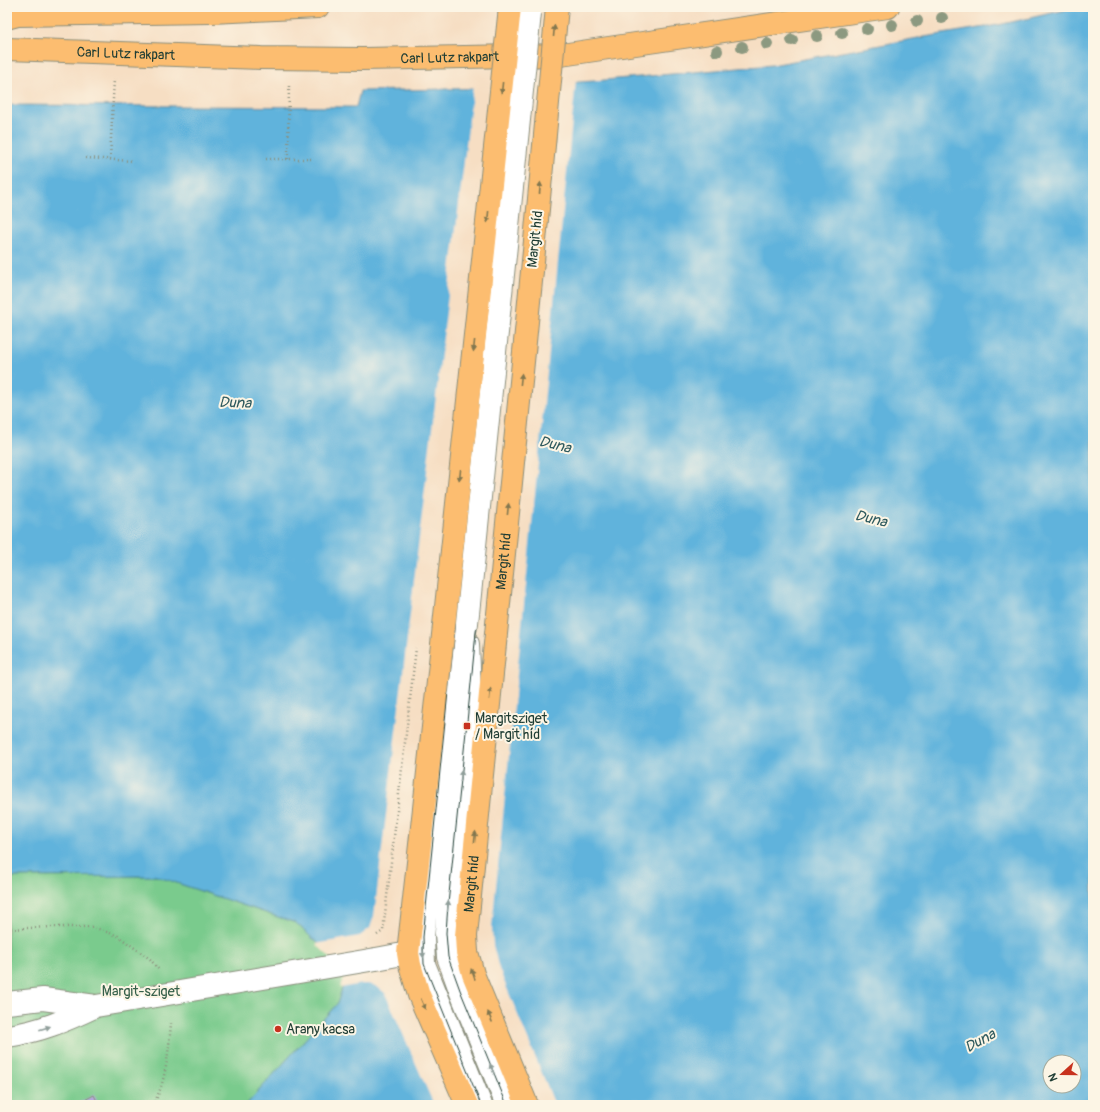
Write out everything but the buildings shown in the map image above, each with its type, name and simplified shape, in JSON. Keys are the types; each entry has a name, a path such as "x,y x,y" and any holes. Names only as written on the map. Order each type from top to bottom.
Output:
{"main road":[{"path":"7,18 18,15 211,12 318,7"},
{"name":"Margit híd","path":"527,1105 473,974 467,952 466,936 557,7"},
{"name":"Carl Lutz rakpart","path":"7,49 261,58 364,59 561,55 888,7"},
{"name":"Margit híd","path":"467,1105 419,995 411,970 408,953 437,691 527,8"}],"street":[{"name":"Margit híd","path":"508,1105 460,990 448,957 446,932 470,693 467,623 527,8"},
{"name":"Margit híd","path":"437,691 467,623"},
{"name":"Margit híd","path":"467,623 448,692 423,937 424,964 481,1105"},
{"path":"7,1003 43,999 96,1006 408,953"},
{"path":"7,1036 26,1034 69,1020 96,1006"}],"path":[{"path":"110,160 114,79"},
{"path":"288,159 289,84"},
{"path":"86,158 132,161"},
{"path":"266,159 314,159"},
{"path":"7,929 93,927 118,936 150,958 159,970"},
{"path":"153,1105 165,1071 170,1045 171,1023"}],"green space":[{"name":"Margit-sziget","path":"156,876 296,923 348,971 337,1004 246,1105 7,1105 7,877"}],"water":[{"name":"Duna","path":"1079,7 1093,7 1093,1105 246,1105 337,1004 348,971 296,923 156,876 7,877 7,105 356,107 360,91 490,88 594,81 772,65 998,25"}],"pier":[{"path":"576,80 492,927 493,945 499,969 555,1105 434,1105 385,993 376,986 368,984 340,988 345,972 316,944 360,936 370,928 374,916 473,86"}],"tram line":[{"path":"481,1105 424,964 423,937 448,692 524,7"},
{"path":"507,1105 448,957 446,933 538,7"}],"place":[{"name":"Margitsziget / Margit híd","path":"467,726"},
{"name":"Arany kacsa","path":"278,1029"}]}
